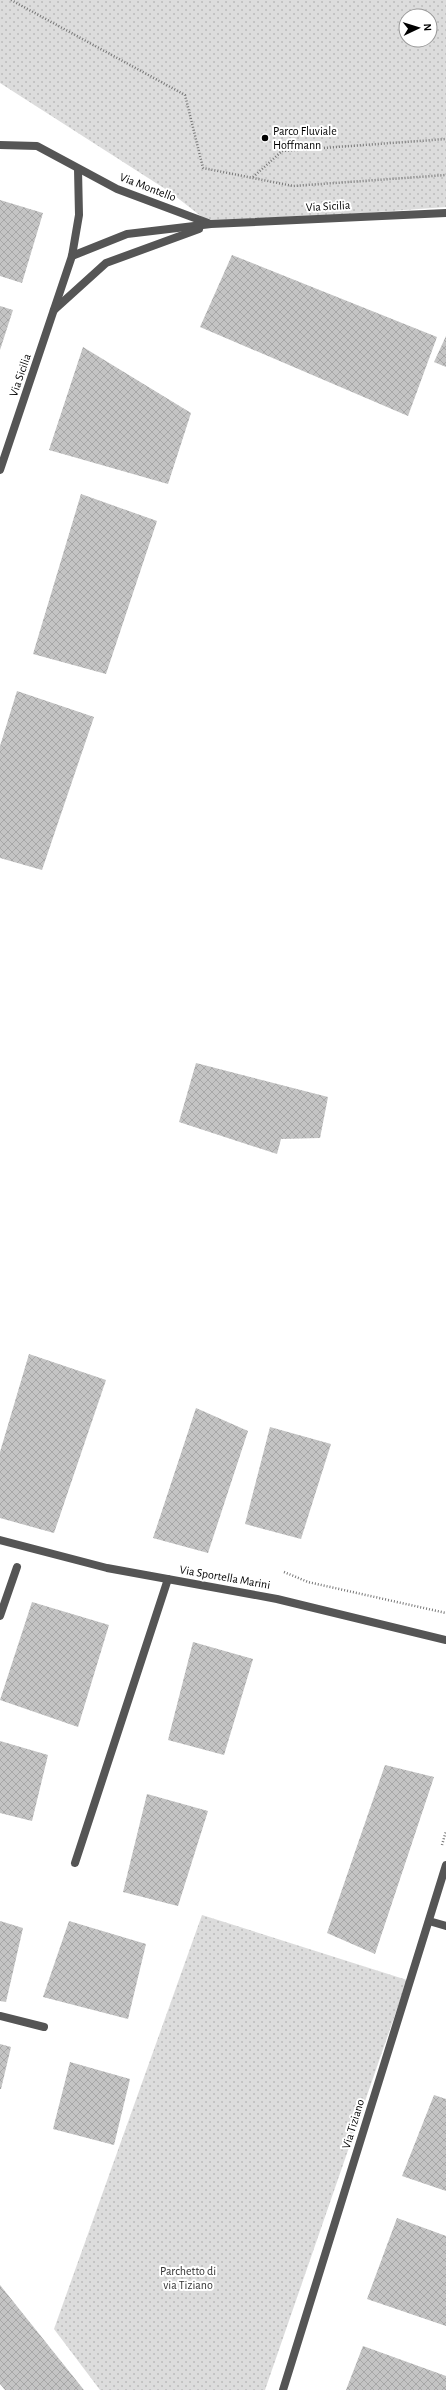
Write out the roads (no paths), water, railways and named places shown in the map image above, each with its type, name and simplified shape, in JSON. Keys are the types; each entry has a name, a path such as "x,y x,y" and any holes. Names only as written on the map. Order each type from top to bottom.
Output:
{"street":[{"name":"Via Montello","path":"0,145 37,146 118,189 210,224"},
{"path":"72,256 79,215 78,169"},
{"name":"Via Sicilia","path":"0,470 72,256 127,234 210,224 446,213"},
{"name":"Via Sicilia","path":"54,310 106,263 210,224"},
{"name":"Via Sportella Marini","path":"0,1540 107,1568 277,1599 446,1640"},
{"path":"0,1616 17,1567"},
{"path":"75,1863 168,1579"},
{"name":"Via Tiziano","path":"283,2390 446,1864"},
{"path":"429,1921 446,1926"},
{"path":"0,2016 44,2027"}],"place":[{"name":"Parco Fluviale Hoffmann","path":"265,138"}],"park label":[{"name":"Parchetto di via Tiziano","path":"188,2278"}]}
